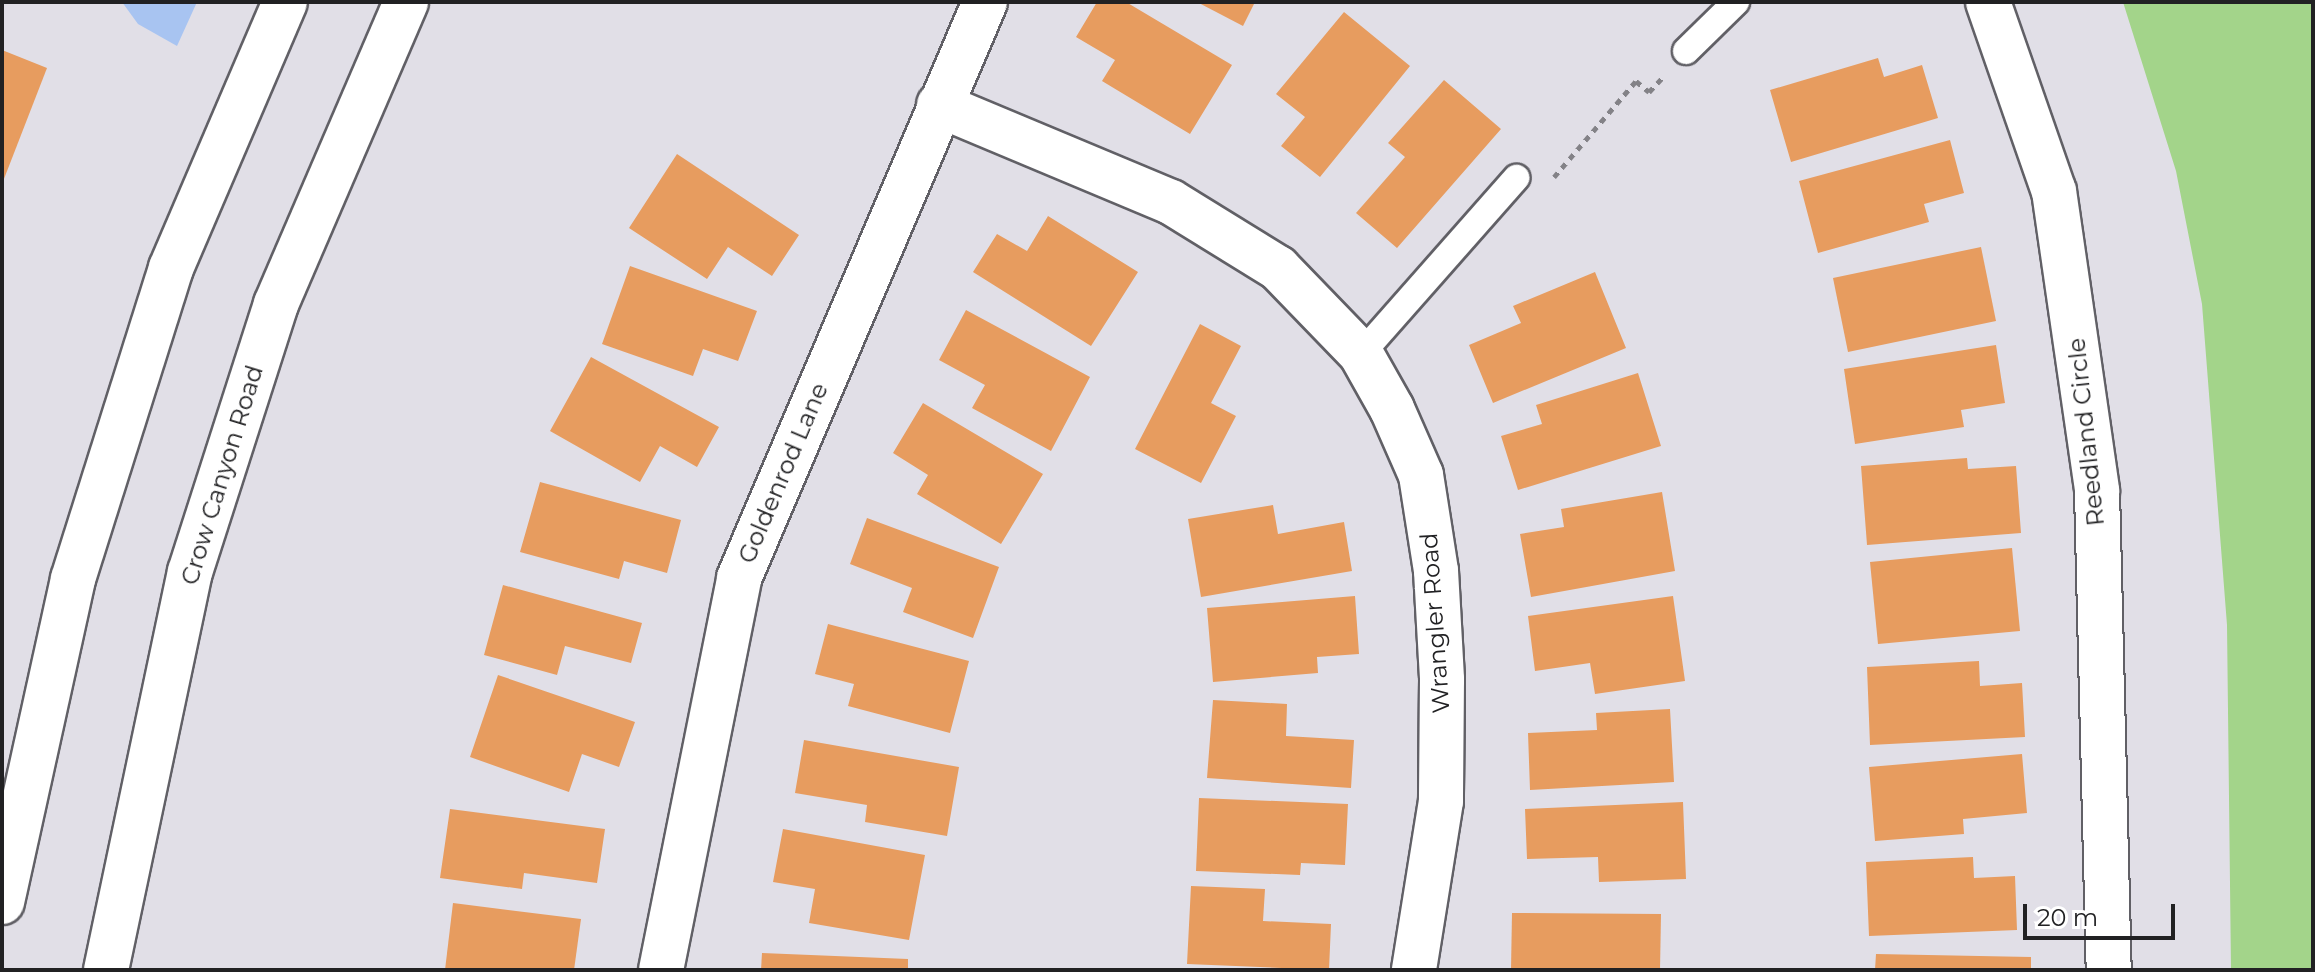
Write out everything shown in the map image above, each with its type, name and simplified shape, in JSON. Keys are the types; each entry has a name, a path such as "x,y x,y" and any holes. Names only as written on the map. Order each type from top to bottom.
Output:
{"street":[{"path":"2,902 83,549 171,268 285,2"},
{"name":"Crow Canyon Road","path":"106,970 195,557 276,304 406,2"},
{"name":"Goldenrod Lane","path":"661,970 739,578 985,2"},
{"name":"Reedland Circle","path":"1988,2 2054,191 2097,491 2109,970"},
{"name":"Wrangler Road","path":"939,105 1171,202 1278,268 1361,354 1421,475 1436,571 1441,801 1414,970"}],"lane":[{"path":"1686,51 1736,2"},
{"path":"1361,354 1516,178"}],"path":[{"path":"1516,178 1548,185 1636,81 1649,92 1686,51"}],"green space":[{"path":"2123,2 2313,2 2313,970 2231,970 2227,625 2202,304 2176,171"}],"water":[{"path":"122,2 197,2 177,46 138,24"}],"building":[{"path":"1097,2 1126,2 1232,65 1190,134 1102,81 1115,60 1076,37"},
{"path":"1197,2 1255,2 1243,26"},
{"path":"1344,12 1410,66 1320,177 1281,146 1305,117 1276,94"},
{"path":"2,50 47,68 2,184"},
{"path":"1878,58 1884,77 1922,65 1938,118 1791,162 1770,90"},
{"path":"1444,80 1501,129 1397,248 1356,213 1405,157 1388,143"},
{"path":"1950,140 1964,193 1924,204 1929,222 1818,253 1799,181"},
{"path":"677,154 799,235 772,276 728,247 707,279 629,228"},
{"path":"1048,216 1138,272 1091,346 973,272 997,234 1027,251"},
{"path":"1981,247 1996,321 1848,352 1833,278"},
{"path":"630,266 757,311 738,361 703,349 693,376 602,344"},
{"path":"1595,272 1626,348 1493,403 1469,345 1521,323 1513,306"},
{"path":"966,310 1090,377 1051,451 972,408 985,385 939,360"},
{"path":"1200,324 1241,346 1211,403 1236,416 1201,483 1135,449"},
{"path":"1996,345 2005,403 1961,410 1964,427 1855,444 1844,369"},
{"path":"591,357 719,427 697,467 660,446 640,482 550,431"},
{"path":"1638,373 1661,446 1518,490 1501,436 1542,424 1536,405"},
{"path":"923,403 1043,474 1001,544 917,494 928,475 893,453"},
{"path":"1967,458 1968,469 2016,466 2021,533 1867,545 1861,466"},
{"path":"540,482 681,520 667,573 624,561 619,579 520,552"},
{"path":"1662,492 1675,571 1531,597 1520,534 1564,527 1561,509"},
{"path":"1273,505 1278,534 1344,522 1352,571 1201,597 1188,519"},
{"path":"867,518 999,567 973,638 903,612 912,588 850,564"},
{"path":"2012,548 2020,631 1878,644 1870,562"},
{"path":"503,585 642,623 631,663 565,646 557,675 484,655"},
{"path":"1355,596 1359,654 1317,657 1318,673 1213,682 1207,608"},
{"path":"1673,596 1685,681 1595,694 1590,663 1535,671 1528,616"},
{"path":"828,624 969,661 950,733 848,706 854,684 815,674"},
{"path":"1979,661 1980,686 2022,683 2025,737 1870,745 1867,667"},
{"path":"498,675 635,722 619,767 582,754 569,792 470,757"},
{"path":"1213,700 1287,704 1286,736 1354,740 1351,788 1207,778"},
{"path":"1670,709 1674,782 1530,790 1528,733 1597,730 1596,713"},
{"path":"804,740 959,767 947,836 865,822 867,805 795,793"},
{"path":"2022,754 2027,813 1963,819 1964,834 1875,841 1869,767"},
{"path":"1199,798 1348,804 1345,865 1301,863 1300,875 1196,871"},
{"path":"1683,802 1686,879 1599,882 1598,857 1527,859 1525,809"},
{"path":"450,809 605,829 597,883 524,873 522,889 440,878"},
{"path":"783,829 925,855 909,940 809,923 815,889 773,882"},
{"path":"1973,857 1974,878 2015,876 2017,930 1869,936 1866,862"},
{"path":"1191,886 1265,889 1263,921 1331,924 1329,970 1187,964"},
{"path":"453,903 581,919 574,970 445,970"},
{"path":"1512,913 1661,914 1660,970 1511,970"},
{"path":"762,953 908,959 908,970 761,970"},
{"path":"1876,954 2031,957 2031,970 1875,970"}]}
